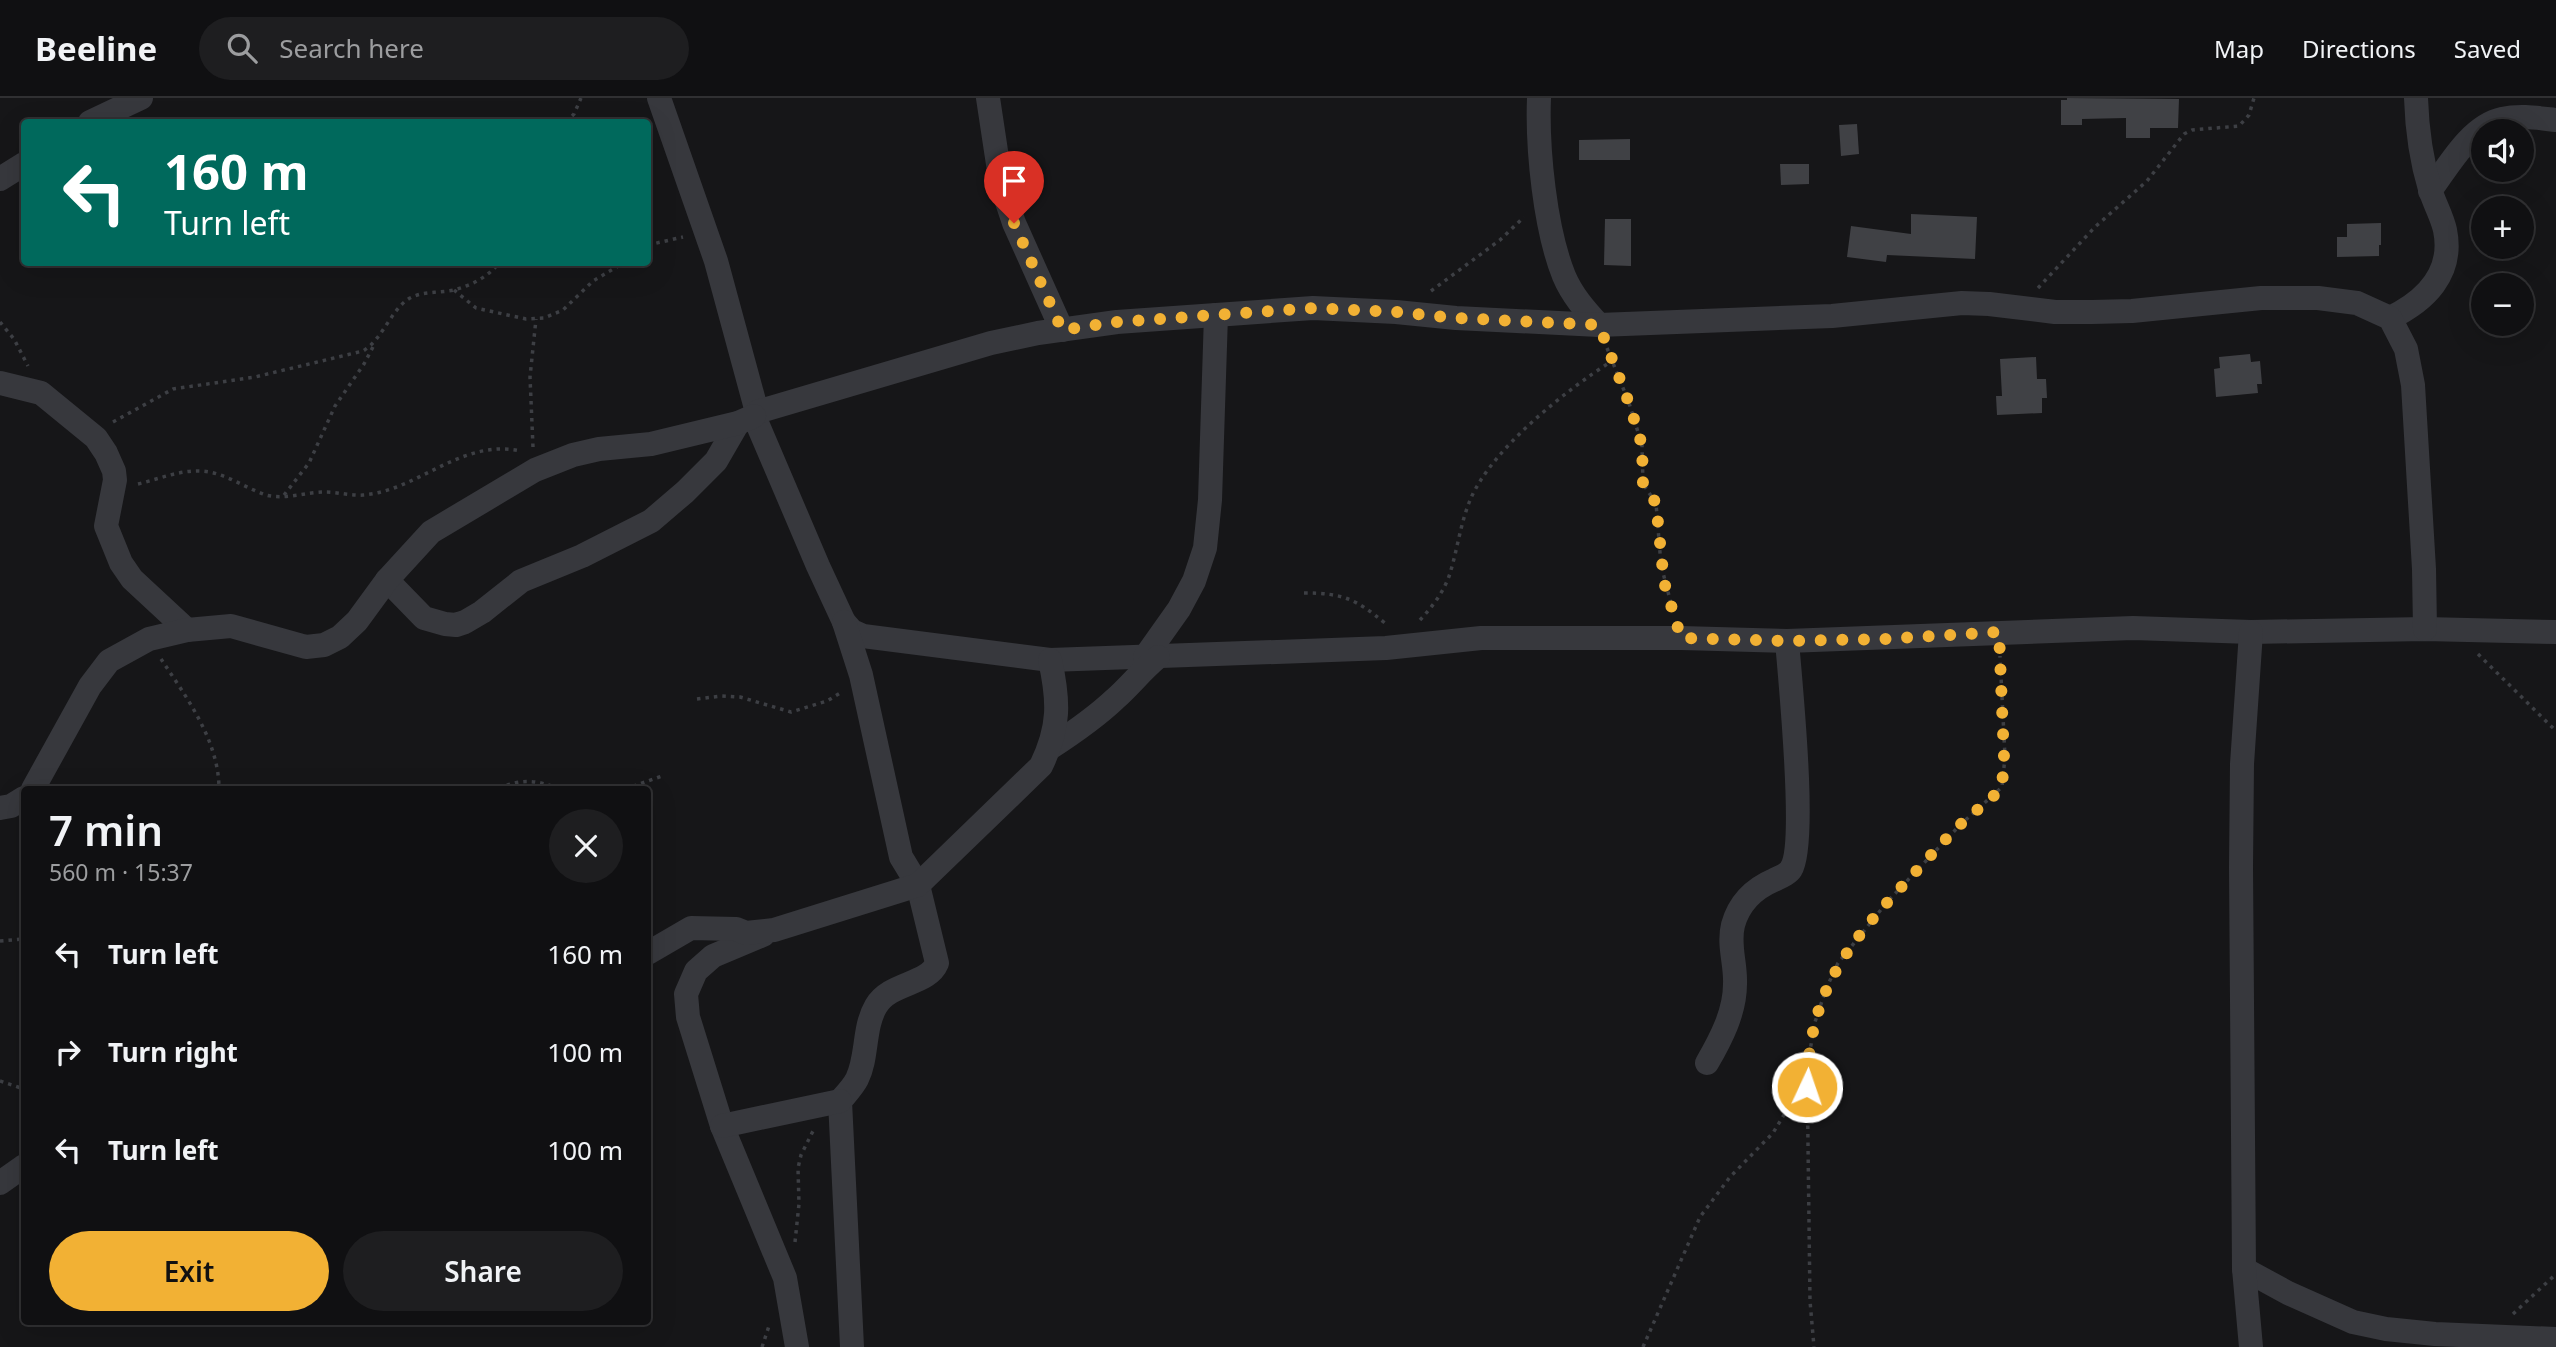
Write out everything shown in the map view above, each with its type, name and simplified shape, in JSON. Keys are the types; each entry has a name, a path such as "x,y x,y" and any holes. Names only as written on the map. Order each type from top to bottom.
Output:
{"street":[{"path":"96,119 141,98"},
{"path":"659,98 707,234 750,417 844,622 861,675 901,857 918,885 936,965 930,973 891,990 876,1006 867,1031 856,1082 834,1103 722,1126"},
{"path":"988,98 1001,184 1014,223 1062,330"},
{"path":"1539,98 1547,200 1564,277 1575,296 1599,325"},
{"path":"2390,318 2413,307 2429,293 2445,263 2445,231 2430,191 2421,155 2416,98"},
{"path":"2430,191 2473,137 2488,124 2499,119 2517,117 2556,120"},
{"path":"0,179 21,166"},
{"path":"35,786 90,686 109,661 149,639 187,630 231,626 306,647 317,647 340,637 357,621 387,580 431,533 535,462 599,449 651,444 750,417 991,343 1117,322 1313,308 1599,325 1832,316 1962,303 2055,312 2132,311 2261,298 2318,298 2357,303 2390,318 2406,349 2413,385 2425,629"},
{"path":"1050,748 1077,731 1117,697 1151,657 1194,582 1205,548 1210,500 1216,315"},
{"path":"0,383 41,393 96,438 106,453 115,480 106,526 121,563 132,579 187,630"},
{"path":"387,580 424,618 445,624 465,622 521,581 582,556 651,521 716,461 750,417"},
{"path":"844,622 852,631 863,636 1050,660 1386,648 1482,638 1787,641 2133,628 2251,632 2425,629 2556,632"},
{"path":"2250,1347 2244,1269 2242,764 2251,632"},
{"path":"1707,1063 1724,1033 1731,1007 1735,984 1733,926 1742,905 1754,889 1790,871 1794,862 1797,838 1795,736 1787,641"},
{"path":"797,1347 785,1278 722,1126 688,1017 686,994 696,971 713,956 774,930 918,885 1041,766 1050,748 1057,723 1056,689 1050,660"},
{"path":"0,808 11,806 21,800"},
{"path":"651,951 691,928 736,929 746,933 774,930"},
{"path":"834,1103 852,1347"},
{"path":"0,1183 21,1168"},
{"path":"2244,1269 2288,1293 2353,1322 2386,1329 2556,1339"}],"path":[{"path":"569,119 581,98"},
{"path":"2019,307 2095,227 2147,181 2184,134 2192,130 2239,126 2249,115 2254,98"},
{"path":"1427,294 1500,240 1547,200"},
{"path":"651,244 667,239 707,234"},
{"path":"284,495 309,463 335,406 364,364 374,344 410,298 454,290 489,275 497,266"},
{"path":"454,290 476,308 526,319 544,318 563,310 593,281 618,266"},
{"path":"535,462 531,431 530,377 536,318"},
{"path":"0,323 14,339 41,393"},
{"path":"1599,325 1642,445 1643,484 1656,503 1664,582 1681,638"},
{"path":"96,438 118,419 173,389 255,377 363,351 374,344"},
{"path":"1419,621 1435,603 1451,573 1471,498 1484,474 1550,406 1612,361"},
{"path":"115,480 139,484 184,472 203,471 215,473 269,496 326,492 365,495 391,488 462,456 494,449 509,449 535,462"},
{"path":"1304,593 1322,593 1360,602 1387,625"},
{"path":"2452,630 2506,679 2556,731"},
{"path":"1814,1347 1810,1301 1808,1062 1815,1022 1826,989 1839,963 1888,901 1960,825 2002,787 2004,757 1999,632"},
{"path":"149,639 190,703 208,739 219,786"},
{"path":"697,698 740,697 791,712 827,701 846,690 861,675"},
{"path":"634,786 665,775"},
{"path":"505,786 528,780 549,786"},
{"path":"0,941 21,939"},
{"path":"1643,1347 1700,1217 1730,1177 1773,1133 1793,1100 1808,1062"},
{"path":"0,1081 21,1088"},
{"path":"795,1244 799,1204 798,1168 801,1155 834,1103"},
{"path":"2488,1336 2556,1275"}],"building":[{"path":"2179,99 2178,128 2150,128 2150,138 2126,138 2126,118 2082,119 2082,125 2061,125 2061,100"},
{"path":"1857,124 1859,154 1841,156 1839,125"},
{"path":"1630,139 1630,160 1579,160 1579,140"},
{"path":"1780,164 1809,164 1809,184 1781,185"},
{"path":"1911,214 1977,217 1975,259 1887,255 1886,262 1847,257 1851,226 1911,234"},
{"path":"1605,219 1631,219 1631,266 1604,265"},
{"path":"2381,223 2379,256 2337,257 2337,237 2347,237 2347,224"},
{"path":"2250,354 2251,362 2260,361 2262,384 2257,384 2258,393 2216,397 2214,369 2220,368 2219,357"},
{"path":"2036,357 2037,379 2046,379 2047,398 2042,398 2042,413 1997,415 1996,396 2002,396 2000,359"}],"route":[{"path":"1014,223 1062,330 1117,322 1313,308 1599,325 1642,445 1643,484 1656,503 1664,582 1681,638 1787,641 1884,639 1999,632 2005,775 2002,787 1993,798 1960,825 1888,901 1839,963 1826,989 1815,1022 1807,1087"}]}
